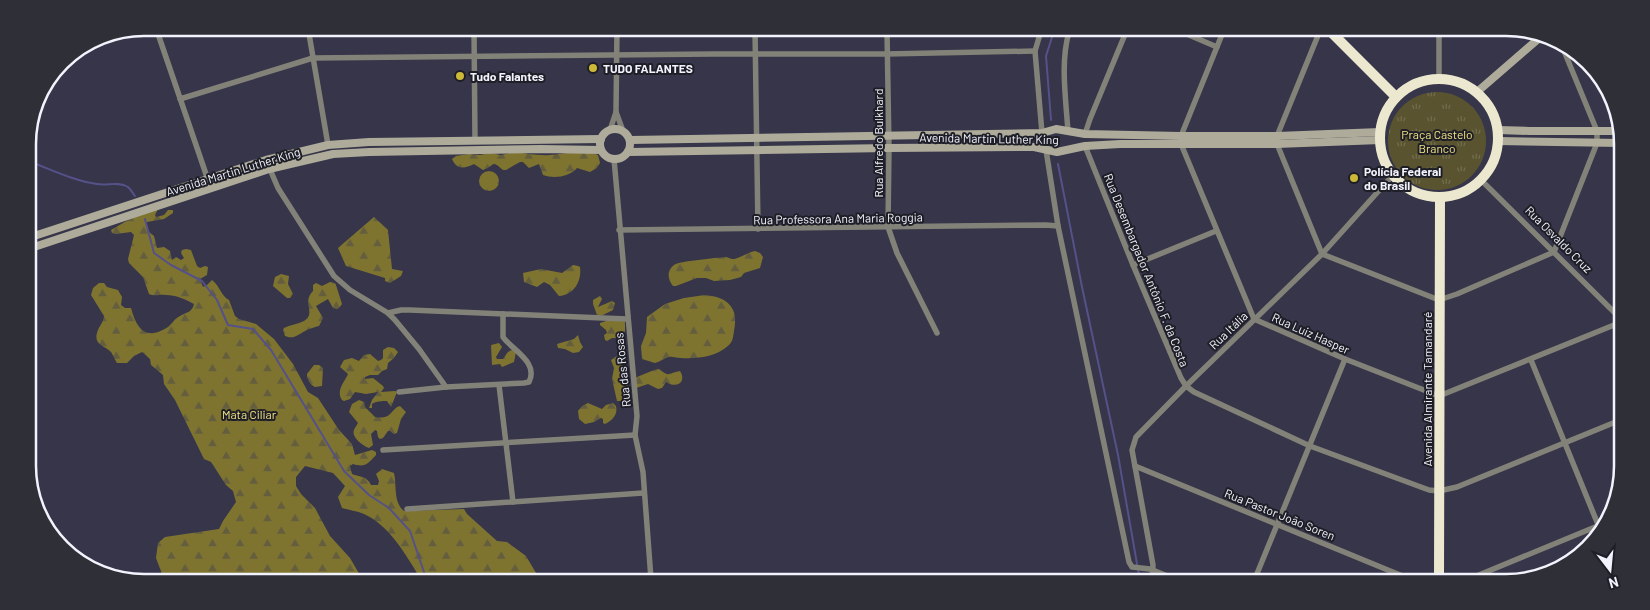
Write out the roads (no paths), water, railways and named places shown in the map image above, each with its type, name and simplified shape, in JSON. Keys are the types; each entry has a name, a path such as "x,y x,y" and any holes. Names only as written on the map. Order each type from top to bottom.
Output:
{"highway":[{"path":"1335,36 1396,97"},
{"path":"1439,79 1453,80 1477,92 1487,103 1494,116 1498,130 1496,155 1490,168 1481,180 1469,189 1440,197 1422,194 1406,187 1394,175 1386,165 1380,136 1383,120 1388,108 1396,97 1416,84 1427,80 1439,79"},
{"name":"Avenida Almirante Tamandaré","path":"1440,197 1440,574"}],"main road":[{"path":"1477,92 1536,41"},
{"path":"616,129 623,131 630,140 628,152 619,158 609,158 601,150 601,139 604,133 616,129"},
{"name":"Avenida Martin Luther King","path":"630,140 971,135 1042,133 1056,129 1085,134 1181,140"},
{"path":"1498,130 1613,131"},
{"path":"1068,132 1070,141 1068,149"},
{"path":"1042,133 1042,142 1046,150"},
{"path":"970,148 971,135"},
{"path":"1119,135 1120,144"},
{"name":"Avenida Martin Luther King","path":"628,152 668,150 1034,148 1057,152 1085,146 1181,140 1277,140 1380,136"},
{"name":"Avenida Martin Luther King","path":"36,235 266,160 328,145 369,142 601,139"},
{"path":"1498,141 1614,143"},
{"path":"369,142 369,152"},
{"name":"Avenida Martin Luther King","path":"36,246 270,169 333,154 541,149 601,150"}],"street":[{"path":"159,36 208,180"},
{"path":"309,36 328,145"},
{"path":"474,36 475,140"},
{"path":"610,130 616,112 617,36"},
{"path":"756,36 758,228"},
{"name":"Rua Alfredo Bulkhard","path":"886,36 889,137 888,227 897,253 937,333"},
{"path":"1040,36 1035,51 1042,133"},
{"path":"1068,132 1064,58 1069,36"},
{"path":"1085,134 1124,36"},
{"path":"1191,36 1217,47"},
{"path":"1181,140 1221,36"},
{"path":"1318,36 1277,140 1322,254 1440,300 1554,252 1598,143 1597,132 1565,53"},
{"path":"1439,36 1439,79"},
{"path":"180,99 312,58 886,54 1035,51"},
{"path":"616,112 623,131"},
{"name":"Rua Luiz Hasper","path":"1181,140 1216,231 1254,319 1345,359 1440,396"},
{"name":"Rua Desembargador Antônio F. da Costa","path":"1085,146 1181,378 1186,386 1194,392 1310,446 1429,490 1439,491 1457,487 1614,423"},
{"path":"1046,150 1058,226 1129,562 1132,567 1137,569 1145,568 1163,574"},
{"name":"Rua das Rosas","path":"614,159 636,416 635,436 642,465 651,574"},
{"path":"266,160 278,188 334,276 350,290 388,313 419,349 446,387"},
{"name":"Rua Itália","path":"1153,574 1132,450 1136,437 1322,254 1394,175"},
{"name":"Rua Osvaldo Cruz","path":"1481,180 1614,312"},
{"name":"Rua Professora Ana Maria Roggia","path":"619,230 1058,226"},
{"path":"1133,265 1216,231"},
{"path":"388,313 410,310 627,320"},
{"path":"399,392 529,382 531,375 527,360 502,337 504,314"},
{"path":"1440,396 1614,325"},
{"path":"1257,574 1345,359"},
{"path":"1531,360 1564,443 1599,522"},
{"path":"499,385 514,502"},
{"path":"382,450 635,436"},
{"name":"Rua Pastor João Soren","path":"1135,466 1398,574"},
{"path":"407,509 643,493"},
{"path":"1481,574 1595,527"}],"waterway":[{"path":"1051,120 1046,56 1052,36"},
{"path":"36,164 71,178 101,184 124,185 135,196"},
{"path":"1058,164 1118,455 1139,574"},
{"path":"145,219 154,253 171,265 202,281 217,300 228,325 253,329 271,350 344,471 369,495 389,508 410,531 425,574"}],"place":[{"name":"TUDO FALANTES","path":"593,68"},
{"name":"Tudo Falantes","path":"460,76"},
{"name":"Polícia Federal do Brasil","path":"1354,178"}],"park label":[{"name":"Praça Castelo Branco","path":"1437,141"},
{"name":"Mata Ciliar","path":"249,414"}]}
